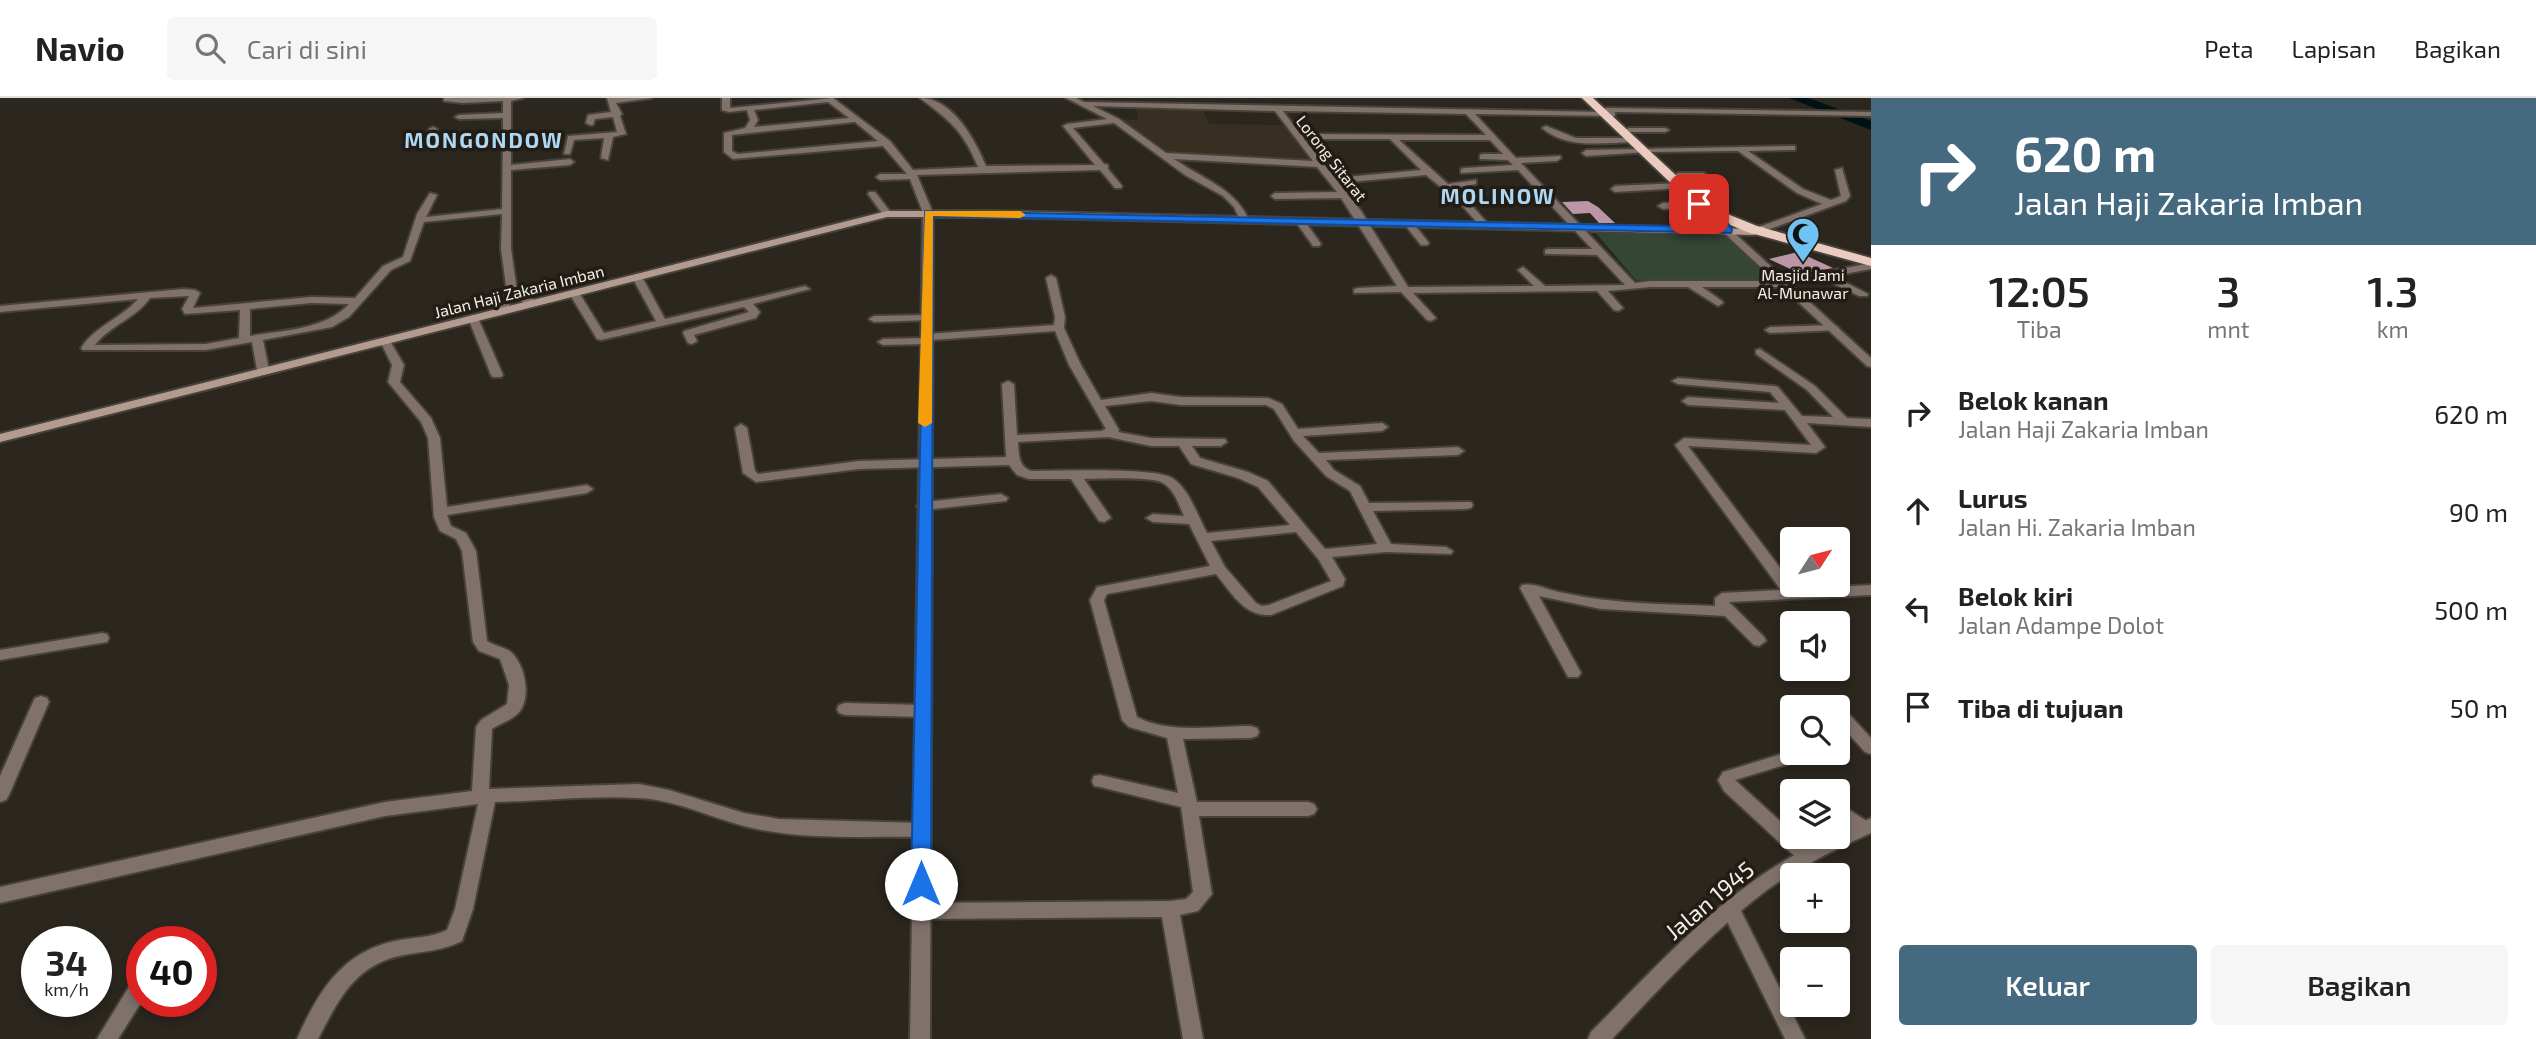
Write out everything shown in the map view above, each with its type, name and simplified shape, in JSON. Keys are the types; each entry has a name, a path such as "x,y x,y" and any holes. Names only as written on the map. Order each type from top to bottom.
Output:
{"highway":[{"path":"1587,98 1608,112"},
{"path":"1595,98 1711,211 1760,230 1871,262"}],"main road":[{"name":"Jalan Haji Zakaria Imban","path":"0,438 887,214 1760,230"}],"street":[{"path":"499,312 512,293 507,264 507,98"},
{"path":"447,99 463,101 519,98"},
{"path":"567,152 571,138 623,132 612,100 648,98"},
{"path":"726,98 726,109 750,109 829,99 887,143 913,174 928,213 920,1039"},
{"path":"924,98 941,108 962,128 971,140 983,169"},
{"path":"1070,98 1116,121 1232,198 1244,220"},
{"path":"1336,98 1345,110"},
{"path":"1383,98 1392,111"},
{"path":"1081,104 1163,101 1277,109"},
{"path":"748,130 754,120 750,109"},
{"name":"Lorong Sitarat","path":"1277,109 1871,114"},
{"name":"Lorong Sitarat","path":"1277,109 1344,195 1405,290 1431,318"},
{"path":"1468,112 1632,286"},
{"path":"590,123 591,117 618,114"},
{"path":"459,117 507,115"},
{"path":"855,120 728,133 730,155 741,158 887,143"},
{"path":"1116,121 1067,126 1105,167 1118,186"},
{"path":"1546,128 1557,137 1569,140"},
{"path":"433,129 432,139 436,140 507,134"},
{"path":"1555,145 1569,140 1665,130"},
{"path":"605,158 609,135"},
{"path":"1296,136 1494,138"},
{"path":"1392,137 1485,226"},
{"path":"1586,153 1792,148"},
{"path":"1741,150 1800,191 1829,203"},
{"path":"1165,156 1318,164"},
{"path":"1483,157 1516,162"},
{"path":"1464,171 1557,158"},
{"path":"509,168 570,162"},
{"path":"880,177 983,169 1105,167"},
{"path":"1760,230 1845,197 1839,170"},
{"path":"1332,181 1428,173"},
{"path":"1615,190 1684,186 1704,176"},
{"path":"1446,187 1473,182"},
{"path":"872,194 887,214"},
{"path":"146,296 138,307 97,337 87,348 206,347 333,324 359,301 387,268 407,259 433,195"},
{"path":"1275,196 1344,195"},
{"path":"1663,206 1711,211 1727,230 1871,364"},
{"path":"421,220 506,211"},
{"path":"1301,222 1316,244"},
{"path":"1410,225 1424,243"},
{"path":"1548,252 1602,252"},
{"path":"1358,291 1783,283 1871,262"},
{"path":"1523,270 1542,288"},
{"path":"1824,275 1863,294"},
{"path":"637,277 662,323"},
{"path":"1051,278 1063,341 1113,430 1111,434"},
{"path":"1692,285 1718,303"},
{"path":"1600,288 1618,308"},
{"path":"574,293 601,337 805,289"},
{"path":"0,309 194,292 194,299 187,309 192,312 318,300 359,301"},
{"path":"512,293 533,303"},
{"path":"692,341 688,333 752,316 755,312 746,303"},
{"path":"243,340 245,306"},
{"path":"473,318 497,375"},
{"path":"874,319 927,318"},
{"path":"883,342 1059,328"},
{"path":"1770,330 1834,328"},
{"path":"257,338 263,370"},
{"path":"307,1039 335,991 360,961 380,950 440,942 455,935 464,909 484,797 484,727 516,705 516,679 506,655 484,647 480,642 469,551 461,536 445,528 441,512 434,438 426,421 394,382 398,365 385,341"},
{"path":"1760,352 1811,388 1844,422"},
{"path":"1678,381 1774,389 1819,447 1816,449 1685,442 1681,445 1780,578"},
{"path":"1008,384 1013,461 1021,472 1029,475 1151,477 1167,480 1177,489 1219,569 1251,606 1265,611 1338,583 1325,558 1263,484 1243,475 1195,461 1184,443"},
{"path":"1097,404 1151,397 1181,401 1268,402 1278,407 1295,433 1330,473 1355,489 1386,548"},
{"path":"1688,401 1788,407"},
{"path":"1798,419 1871,423"},
{"path":"1295,433 1382,427"},
{"path":"741,428 749,473 756,478 859,465 1013,461"},
{"path":"1011,439 1111,434 1151,442 1221,442"},
{"path":"1316,457 1458,451"},
{"path":"1076,477 1104,518"},
{"path":"441,512 587,489"},
{"path":"924,506 1001,498"},
{"path":"1366,507 1466,505"},
{"path":"1153,517 1193,520"},
{"path":"1202,538 1300,528"},
{"path":"1325,558 1327,553 1344,550 1386,548 1446,551"},
{"path":"1219,569 1101,590 1098,593 1099,606 1130,720 1137,725 1162,728 1174,735 1191,732 1251,732"},
{"path":"1573,673 1527,588 1562,598 1595,602 1729,611"},
{"path":"1850,591 1871,590"},
{"path":"1759,641 1721,603 1722,598 1780,594"},
{"path":"0,656 102,638"},
{"path":"0,795 41,702"},
{"path":"845,709 922,711"},
{"path":"1850,726 1871,748"},
{"path":"921,911 1170,909 1191,906 1203,894 1189,805 1174,735"},
{"path":"1780,760 1726,779 1730,786 1780,822"},
{"path":"1100,781 1189,805 1308,809"},
{"path":"0,895 385,809 484,797 639,791 655,793 761,823 793,827 920,830"},
{"path":"1850,817 1867,827"},
{"name":"Jalan 1945","path":"1850,833 1867,827"},
{"name":"Jalan 1945","path":"1598,1039 1687,948 1760,886 1811,849"},
{"path":"1170,909 1193,1039"},
{"path":"1731,911 1795,1039"},
{"path":"107,1039 126,1009"}],"shaded area":[{"path":"1136,106 1202,108 1209,124 1285,125 1315,163 1170,156 1119,119 1138,120"}],"green space":[{"path":"1596,233 1726,235 1777,283 1636,280"}],"building":[{"path":"1588,201 1615,223 1599,223 1590,213 1573,214 1562,202"},
{"name":"Masjid Jami Al-Munawar","path":"1798,252 1833,268 1801,274 1769,259"}],"waterway":[{"path":"1796,98 1871,126"}],"slow traffic":[{"path":"925,423 928,213 1020,215"}],"place":[{"name":"Masjid Jami Al-Munawar","path":"1803,264"}],"district":[{"name":"MONGONDOW","path":"484,139"},
{"name":"MOLINOW","path":"1498,195"}],"route":[{"path":"921,884 928,213 1727,230 1719,217 1699,204"}]}
